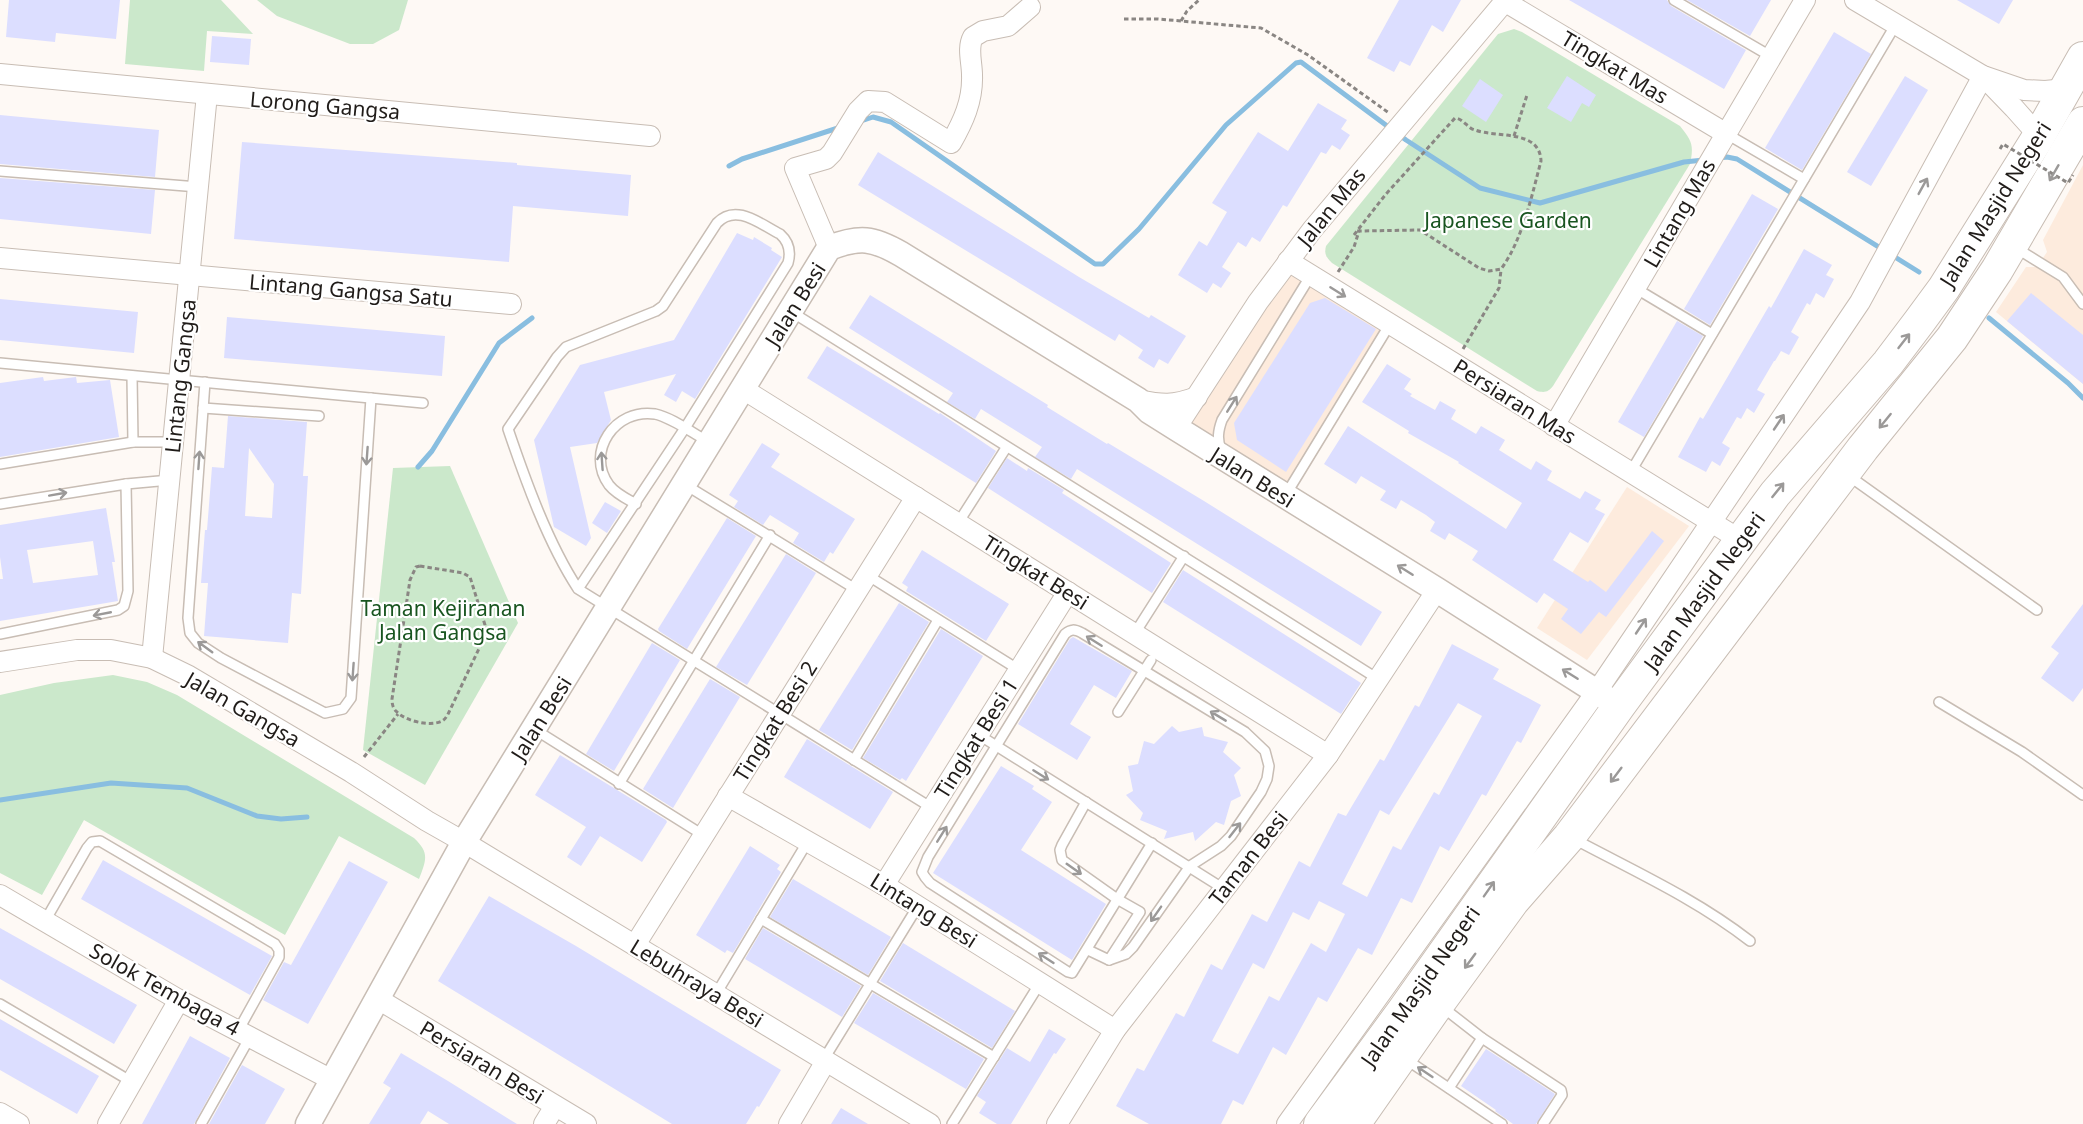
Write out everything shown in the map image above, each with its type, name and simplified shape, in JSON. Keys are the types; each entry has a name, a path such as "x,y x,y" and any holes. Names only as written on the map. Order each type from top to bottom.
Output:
{"highway":[{"name":"Jalan Masjid Negeri","path":"1320,1124 1403,1011 1608,699 1742,541 1775,494 1888,363 1944,288 2039,136 2083,58"},
{"name":"Jalan Masjid Negeri","path":"1354,1124 1513,901 1569,837 1845,472 1952,338 2012,245 2083,123"},
{"path":"1608,699 1641,699 1656,689 1669,677 1782,525 1813,514"}],"street":[{"name":"Lintang Mas","path":"1554,426 1805,0"},
{"path":"1855,0 1983,76 2024,90 2066,89"},
{"name":"Jalan Mas","path":"1176,428 1258,302 1288,261 1384,143 1505,1"},
{"name":"Tingkat Mas","path":"1505,1 1725,133"},
{"path":"829,248 795,168 826,159 858,111 868,101 885,102 951,143 969,108 972,77 970,48 973,37 983,31 1008,26 1030,8"},
{"name":"Lorong Gangsa","path":"0,74 650,136"},
{"path":"1983,76 2039,136"},
{"path":"1287,1124 1608,699 1712,523 1860,302 1983,76"},
{"name":"Lintang Gangsa","path":"152,658 207,94"},
{"name":"Jalan Besi","path":"308,1124 464,842 829,248 847,241 877,242 889,247 1138,400 1149,411 1608,699"},
{"name":"Lintang Gangsa Satu","path":"0,258 511,304"},
{"name":"Persiaran Mas","path":"1288,261 1742,541"},
{"name":"Tingkat Besi","path":"743,389 1328,754"},
{"path":"1138,400 1159,404 1177,404 1197,397"},
{"name":"Tingkat Besi 2","path":"635,945 779,712 916,497"},
{"name":"Taman Besi","path":"1057,1124 1115,1030 1328,754 1437,590"},
{"name":"Tingkat Besi 1","path":"884,885 1068,592"},
{"name":"Jalan Gangsa","path":"0,662 77,650 111,650 152,658 189,676 464,842"},
{"name":"Lintang Besi","path":"729,796 884,885 1115,1030"},
{"name":"Lebuhraya Besi","path":"464,842 930,1124"},
{"name":"Solok Tembaga 4","path":"0,896 179,1000 332,1080"},
{"name":"Persiaran Besi","path":"378,999 586,1124"},
{"path":"108,1124 179,1000"},
{"path":"789,1124 825,1060"},
{"path":"544,1124 555,1106"},
{"path":"0,1113 18,1124"}],"lane":[{"path":"1674,0 1772,57"},
{"path":"1630,473 1896,24"},
{"path":"1725,133 1802,182"},
{"path":"0,171 198,187"},
{"path":"578,589 685,428 788,263 789,248 780,234 739,213 723,216 717,223 663,306 656,311 566,346 556,357 508,429 562,564 578,589 932,808"},
{"path":"2012,245 2063,277 2083,304"},
{"path":"1223,458 1218,442 1222,420 1311,275"},
{"path":"1635,288 1712,334"},
{"path":"790,311 1006,448 1184,555 1379,679"},
{"path":"1284,496 1390,324"},
{"path":"0,363 423,403"},
{"path":"132,376 133,442"},
{"path":"205,382 188,618 190,633 198,643 221,658 326,713 343,709 351,698 371,398"},
{"path":"203,408 319,416"},
{"path":"636,504 615,492 605,478 601,462 601,453 609,432 618,422 641,414 663,417 710,442"},
{"path":"0,464 133,442 174,442"},
{"path":"958,523 1006,448"},
{"path":"1845,472 2037,610"},
{"path":"0,504 126,484 170,480"},
{"path":"0,634 118,610 124,606 128,591 126,484"},
{"path":"684,484 770,536 938,620 1019,670"},
{"path":"619,784 770,536"},
{"path":"1135,633 1184,555"},
{"path":"854,760 938,620"},
{"path":"1088,950 1109,960 1126,954 1134,947 1190,867 1221,846 1231,836 1261,792 1267,779 1269,766 1264,751 1245,732 1082,633 1070,630 1065,634 928,857 922,872 930,883 1072,973 1076,970 1152,843"},
{"path":"1118,712 1151,660"},
{"path":"1939,702 2022,752 2083,795"},
{"path":"534,729 703,835"},
{"path":"979,735 1224,889"},
{"path":"1086,802 1062,845 1060,855 1066,863 1117,899 1140,912 1109,960"},
{"path":"1569,837 1696,903 1750,941"},
{"path":"45,921 87,848 92,842 100,841 275,944 279,950 279,957 201,1124"},
{"path":"716,994 808,841"},
{"path":"825,1060 918,906"},
{"path":"761,919 994,1058"},
{"path":"952,1124 1040,983"},
{"path":"0,1004 132,1082"},
{"path":"1438,1004 1482,1038 1561,1090 1562,1095 1543,1124"},
{"path":"1449,1088 1482,1038"},
{"path":"1402,1057 1502,1124"}],"path":[{"path":"1181,21 1187,11 1199,0"},
{"path":"1124,19 1261,28 1308,55 1386,111 1405,119"},
{"path":"1514,136 1527,94"},
{"path":"1329,286 1354,247 1357,232 1386,194 1458,118 1473,130 1514,136 1536,145 1541,152 1541,160 1526,213 1509,259 1501,269 1499,288 1470,340 1453,363"},
{"path":"2000,149 2003,144 2068,183 2073,175"},
{"path":"1357,232 1420,230 1479,268 1489,271 1501,269"},
{"path":"420,566 463,573 470,578 485,625 484,638 444,720 432,724 422,723 398,714 392,699 412,573 416,567 420,566"},
{"path":"351,772 398,714"}],"shaded area":[{"path":"2083,165 2083,384 1996,312 2026,267 2037,267 2047,252 2043,240"},
{"path":"1288,261 1390,324 1285,496 1176,428"},
{"path":"1627,487 1689,526 1587,660 1537,628"}],"green space":[{"path":"130,0 221,0 253,34 207,31 204,71 125,64"},
{"path":"257,0 408,0 399,30 373,44 350,44 277,16"},
{"name":"Japanese Garden","path":"1514,29 1680,126 1692,148 1690,164 1553,386 1544,392 1537,391 1332,263 1325,251 1326,246 1498,34"},
{"name":"Taman Kejiranan Jalan Gangsa","path":"450,466 518,623 425,785 363,750 393,468"},
{"path":"113,675 147,682 177,695 414,838 423,848 425,857 419,879 339,836 285,935 84,820 42,895 0,873 0,695 54,683"}],"building":[{"path":"9,0 120,0 116,39 56,33 55,42 6,37"},
{"path":"1399,0 1461,0 1443,32 1432,25 1410,66 1400,61 1394,72 1367,58"},
{"path":"1569,0 1667,0 1671,6 1746,50 1724,89"},
{"path":"1687,0 1771,0 1750,36"},
{"path":"1957,0 2013,0 1999,24"},
{"path":"1834,32 1871,54 1802,170 1765,148"},
{"path":"212,36 251,39 249,65 210,62"},
{"path":"1567,76 1596,95 1589,107 1582,103 1571,122 1547,108"},
{"path":"1905,76 1928,90 1871,186 1847,172"},
{"path":"1480,79 1503,95 1486,122 1462,106"},
{"path":"1318,103 1347,120 1341,129 1350,135 1340,150 1332,145 1326,154 1321,152 1287,207 1283,205 1260,242 1252,237 1246,247 1238,242 1222,267 1231,273 1221,288 1213,283 1207,293 1178,275 1199,241 1207,246 1227,212 1212,203 1258,132 1288,151"},
{"path":"0,115 159,130 155,177 0,164"},
{"path":"242,142 517,163 517,165 631,175 628,216 513,206 509,262 234,239"},
{"path":"878,152 1079,277 1149,318 1151,315 1186,336 1168,364 1159,359 1154,368 1138,358 1143,350 1119,334 1115,341 858,185"},
{"path":"0,178 155,190 151,234 0,219"},
{"path":"1752,194 1778,209 1710,325 1684,309"},
{"path":"737,233 753,240 754,237 782,257 695,399 682,391 676,402 664,395 676,374 604,392 611,420 597,443 570,447 591,538 586,546 554,527 534,440 580,365 674,340"},
{"path":"1804,249 1832,265 1826,275 1834,279 1824,298 1816,293 1810,305 1807,303 1791,332 1799,337 1789,355 1781,351 1757,390 1765,394 1754,413 1747,408 1741,419 1737,417 1722,443 1730,448 1720,466 1712,461 1706,472 1678,457 1700,417 1703,419 1769,306 1771,308"},
{"path":"2031,293 2083,335 2083,384 2007,321"},
{"path":"870,295 1048,405 1047,407 1382,612 1361,646 1077,469 1071,479 1035,457 1042,447 981,409 975,419 947,402 953,393 849,328"},
{"path":"1325,298 1376,329 1286,472 1237,440 1234,423 1310,303"},
{"path":"0,299 138,312 134,353 0,340"},
{"path":"227,317 445,336 442,376 224,358"},
{"path":"1677,321 1703,336 1644,437 1618,422"},
{"path":"827,346 940,413 996,451 976,483 807,378"},
{"path":"1387,364 1411,379 1404,389 1412,394 1410,396 1435,410 1440,401 1456,410 1451,419 1476,434 1481,426 1505,440 1499,450 1531,470 1536,461 1552,471 1547,480 1580,499 1585,491 1601,500 1595,509 1605,514 1588,543 1570,532 1553,560 1588,582 1590,580 1606,592 1652,531 1664,541 1606,617 1599,612 1581,634 1561,619 1568,609 1544,593 1537,603 1472,560 1478,551 1449,533 1445,540 1430,531 1435,522 1426,515 1401,500 1396,509 1380,500 1386,491 1361,476 1356,484 1324,464 1348,426 1506,529 1522,503 1362,402"},
{"path":"43,377 44,381 76,377 77,383 110,380 119,437 0,457 0,383"},
{"path":"228,416 307,422 303,476 308,476 301,594 292,593 288,643 204,636 208,583 201,583 212,467 224,468","holes":["249,448 274,484 272,518 245,516"]},
{"path":"762,443 780,454 771,467 855,519 833,554 830,552 824,562 793,543 799,533 770,515 763,525 734,507 738,501 729,495"},
{"path":"1007,458 1064,490 1062,493 1171,563 1152,593 988,488"},
{"path":"605,502 621,511 607,533 592,523"},
{"path":"106,508 115,562 112,562 118,601 0,621 0,579 3,579 0,525","holes":["93,541 98,575 33,583 27,550"]},
{"path":"727,518 756,536 687,649 658,629"},
{"path":"922,550 1009,604 986,641 906,591 908,587 902,583"},
{"path":"786,554 816,573 747,685 716,667"},
{"path":"1183,570 1361,683 1341,714 1163,602"},
{"path":"899,603 929,622 852,750 819,730"},
{"path":"2083,604 2083,688 2073,702 2041,678 2059,653 2051,647"},
{"path":"941,629 983,656 906,781 902,778 900,780 863,758"},
{"path":"1073,637 1132,671 1116,698 1094,685 1070,724 1091,737 1077,760 1018,724"},
{"path":"652,643 680,660 614,771 586,754"},
{"path":"1452,644 1499,669 1493,679 1541,705 1521,743 1517,741 1486,796 1482,794 1449,851 1440,846 1412,903 1401,898 1372,955 1358,948 1327,1002 1318,997 1286,1055 1273,1047 1243,1105 1233,1100 1221,1124 1149,1124 1116,1106 1137,1068 1144,1071 1176,1013 1184,1017 1211,964 1222,970 1252,914 1267,922 1299,861 1310,867 1338,813 1346,816 1380,759 1384,761 1415,705 1419,707","holes":["1458,703 1482,716 1439,795 1434,792 1401,850 1393,846 1367,897 1342,884 1380,810 1389,815","1319,901 1345,914 1326,952 1311,943 1279,1001 1269,996 1238,1054 1212,1041 1253,963 1264,969 1293,912 1309,920"]},
{"path":"710,679 740,697 673,808 643,789"},
{"path":"1172,726 1179,732 1202,727 1204,736 1228,742 1223,752 1241,768 1234,775 1241,796 1231,801 1224,825 1216,822 1195,841 1193,832 1164,839 1167,831 1140,820 1143,813 1126,795 1133,791 1128,766 1138,764 1144,741 1154,744"},
{"path":"807,739 893,792 870,829 784,777"},
{"path":"560,755 666,820 667,822 642,862 600,836 581,866 567,857 586,827 535,795"},
{"path":"1001,766 1034,786 1032,789 1052,802 1021,850 1106,904 1072,960 933,873"},
{"path":"750,846 780,865 777,869 781,872 733,953 727,950 725,953 696,935"},
{"path":"103,860 272,956 250,995 81,899"},
{"path":"349,861 388,882 308,1024 263,1000 284,962 291,965"},
{"path":"793,879 891,937 868,975 770,917"},
{"path":"489,896 781,1070 746,1124 672,1124 438,981"},
{"path":"0,928 137,1005 114,1044 0,979"},
{"path":"763,928 861,986 842,1017 745,959"},
{"path":"903,943 1015,1011 992,1048 880,981"},
{"path":"873,993 984,1059 966,1089 854,1023"},
{"path":"0,1019 99,1076 77,1114 0,1070"},
{"path":"1049,1029 1066,1039 1056,1054 1054,1053 1011,1124 997,1124 979,1113 986,1102 977,1096 1007,1048 1030,1062"},
{"path":"190,1036 230,1058 194,1124 142,1124"},
{"path":"1486,1049 1555,1094 1536,1124 1513,1124 1461,1086"},
{"path":"401,1053 517,1124 449,1124 428,1111 420,1124 369,1124 391,1088 383,1083"},
{"path":"242,1065 285,1089 265,1124 209,1124"},
{"path":"841,1108 868,1124 831,1124"}],"waterway":[{"path":"858,122 873,117 891,122 1095,264 1103,264 1139,229 1226,125 1296,63 1301,62 1406,140 1480,188 1540,203 1684,162 1704,160"},
{"path":"729,166 742,159 841,127"},
{"path":"1719,158 1737,159 1919,272"},
{"path":"418,467 432,451 499,343 532,318"},
{"path":"1989,318 2083,398"},
{"path":"0,800 111,783 187,788 257,816 281,819 307,817"}]}
